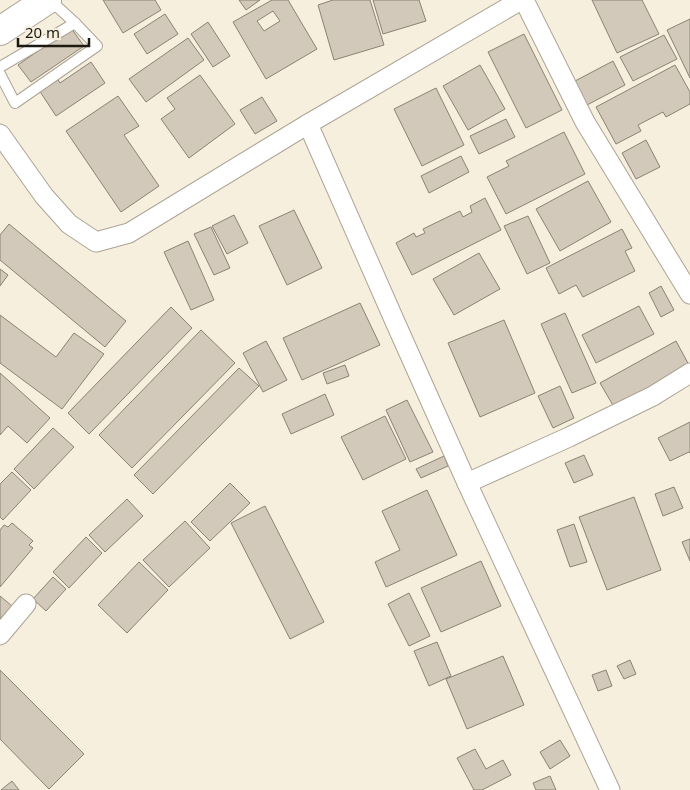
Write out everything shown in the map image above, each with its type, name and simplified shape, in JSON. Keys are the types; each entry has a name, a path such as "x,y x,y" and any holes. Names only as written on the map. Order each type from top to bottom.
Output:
{"main road":[{"path":"0,31 49,0"}],"street":[{"path":"0,134 44,196 69,224 96,242 129,233 308,124 522,0 585,122 690,294"},
{"path":"308,124 467,483 610,790"},
{"path":"467,483 569,437 653,396 690,373"},
{"path":"0,635 26,604"}],"lane":[{"path":"0,74 16,103 97,46 49,0"},
{"path":"0,67 75,23"}],"building":[{"path":"103,0 155,0 161,10 123,33"},
{"path":"239,0 260,0 246,10"},
{"path":"272,0 288,0 317,49 266,79 233,22","holes":["273,11 280,21 264,31 257,21"]},
{"path":"333,0 370,0 384,45 334,60 318,5"},
{"path":"373,0 419,0 426,21 383,34"},
{"path":"592,0 642,0 659,34 617,53"},
{"path":"165,14 178,34 147,54 134,34"},
{"path":"690,19 690,78 667,30"},
{"path":"208,22 230,56 213,67 191,34"},
{"path":"71,28 84,46 31,82 18,65"},
{"path":"524,34 562,110 526,128 488,52"},
{"path":"664,35 677,59 633,81 620,57"},
{"path":"188,38 204,60 146,102 129,79"},
{"path":"613,61 625,85 587,105 575,81"},
{"path":"91,62 105,83 56,116 39,90 57,78 60,83"},
{"path":"480,65 505,109 468,130 443,86"},
{"path":"675,65 690,92 690,104 666,117 663,112 638,125 641,131 616,144 596,107"},
{"path":"200,75 235,124 189,158 161,119 175,109 167,98"},
{"path":"436,88 464,145 422,166 394,109"},
{"path":"118,96 139,126 124,135 159,186 121,212 66,131"},
{"path":"262,97 277,121 255,134 240,110"},
{"path":"506,119 515,137 479,154 470,136"},
{"path":"564,132 585,174 506,214 487,177 509,166 506,161"},
{"path":"646,140 660,167 636,179 622,153"},
{"path":"461,156 469,172 429,193 421,176"},
{"path":"588,181 611,222 560,251 536,209"},
{"path":"485,198 501,230 412,275 396,243 414,233 416,237 425,233 423,229 460,211 463,217 472,212 470,206"},
{"path":"294,210 322,268 287,285 259,226"},
{"path":"234,215 248,243 227,254 212,226"},
{"path":"528,216 550,263 527,274 504,226"},
{"path":"9,224 126,321 105,347 0,260 0,235"},
{"path":"211,227 230,268 214,275 194,234"},
{"path":"622,229 632,248 625,251 635,271 583,297 576,285 559,294 546,268"},
{"path":"188,241 214,300 191,310 164,252"},
{"path":"479,253 500,289 454,315 433,279"},
{"path":"0,269 8,275 0,286"},
{"path":"661,286 674,310 661,317 649,293"},
{"path":"360,303 380,345 302,380 283,338"},
{"path":"639,306 654,334 596,363 582,335"},
{"path":"171,307 192,328 89,434 68,413"},
{"path":"565,313 596,383 572,393 541,324"},
{"path":"0,315 56,357 74,333 104,354 62,409 0,363"},
{"path":"504,320 535,393 480,417 448,343"},
{"path":"201,330 235,363 132,468 99,435"},
{"path":"266,341 287,380 263,392 243,353"},
{"path":"676,341 689,365 614,407 600,383"},
{"path":"345,365 349,376 327,384 323,373"},
{"path":"239,368 259,386 153,494 134,475"},
{"path":"0,373 50,418 27,443 8,426 0,435"},
{"path":"560,386 574,418 553,428 538,396"},
{"path":"325,394 334,415 291,434 282,414"},
{"path":"407,400 433,452 410,462 386,410"},
{"path":"385,416 406,459 363,480 341,437"},
{"path":"690,422 690,453 670,461 658,438"},
{"path":"53,428 74,447 34,489 14,469"},
{"path":"584,455 593,475 574,483 565,463"},
{"path":"444,456 448,466 421,478 416,469"},
{"path":"12,472 31,490 3,520 0,517 0,484"},
{"path":"230,483 250,503 210,541 191,522"},
{"path":"674,487 683,508 663,516 655,494"},
{"path":"427,490 457,555 386,587 375,562 400,550 382,511"},
{"path":"634,497 661,570 607,590 579,517"},
{"path":"127,499 143,516 105,552 89,535"},
{"path":"265,506 324,622 290,639 231,523"},
{"path":"185,521 210,548 169,587 143,560"},
{"path":"12,523 33,541 29,545 33,548 0,587 0,530 4,525 8,527"},
{"path":"574,524 587,562 570,567 557,530"},
{"path":"86,537 102,553 69,588 53,572"},
{"path":"690,539 690,561 682,542"},
{"path":"481,561 501,606 441,632 421,588"},
{"path":"139,562 168,590 127,633 98,605"},
{"path":"53,577 66,589 46,611 33,599"},
{"path":"409,593 430,636 409,646 388,604"},
{"path":"0,596 12,606 1,618 0,618"},
{"path":"437,642 451,676 429,686 414,651"},
{"path":"503,656 524,705 467,729 446,679"},
{"path":"630,660 636,674 624,679 617,666"},
{"path":"0,670 84,754 49,789 0,739"},
{"path":"606,670 612,686 598,691 592,675"},
{"path":"560,740 570,756 550,769 540,752"},
{"path":"475,749 486,769 503,760 511,775 482,790 474,790 457,758"},
{"path":"550,776 556,790 536,790 533,783"},
{"path":"12,781 19,790 1,790"}]}
